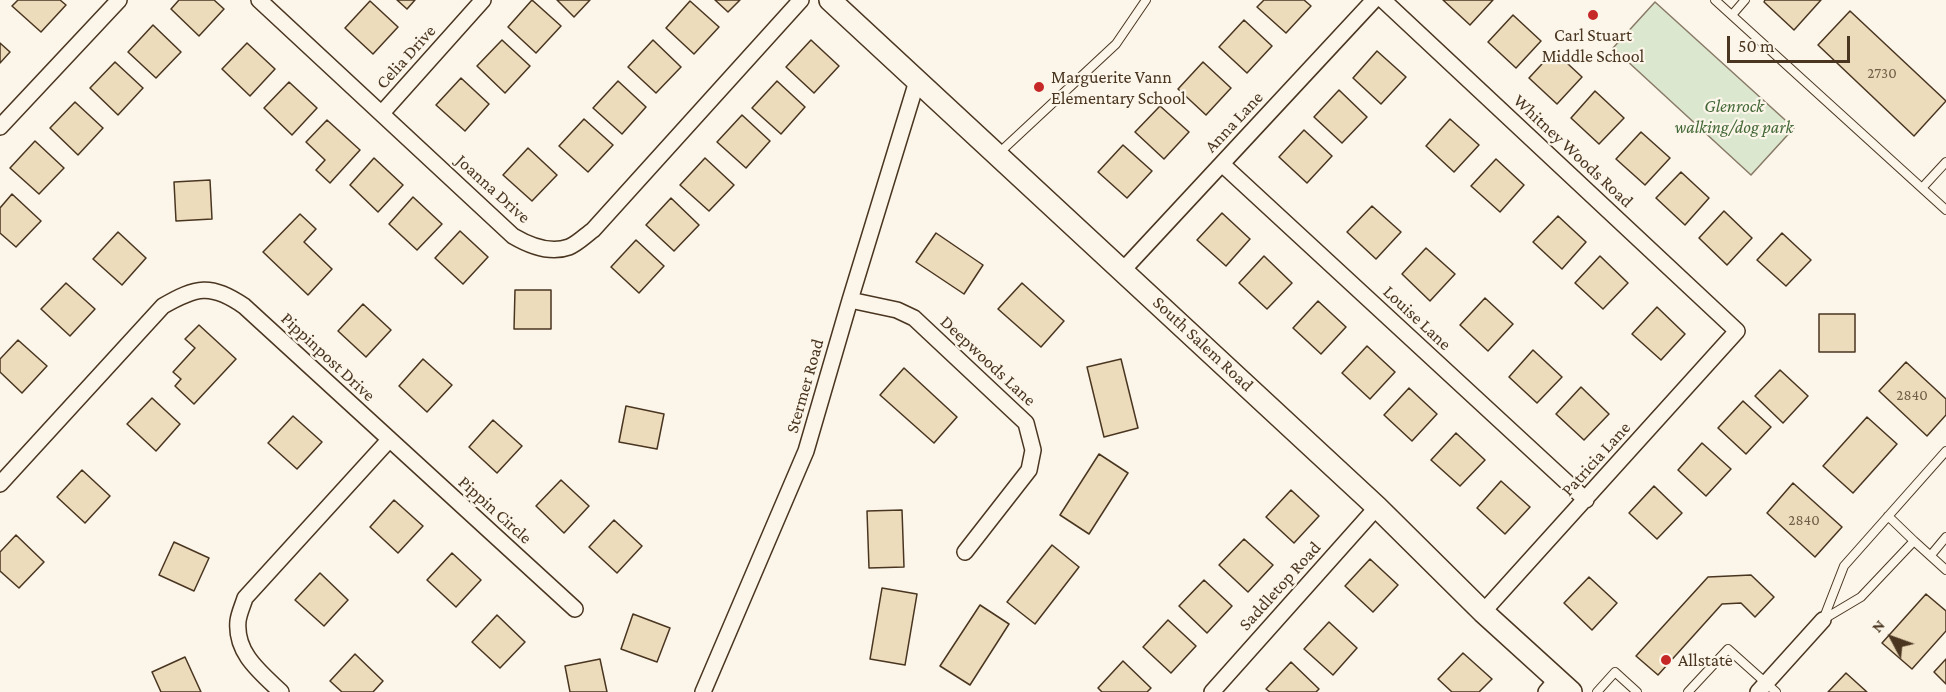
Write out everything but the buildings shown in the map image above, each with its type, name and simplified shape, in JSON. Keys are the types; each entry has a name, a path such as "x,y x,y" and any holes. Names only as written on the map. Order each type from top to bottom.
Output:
{"main road":[{"name":"South Salem Road","path":"830,0 1377,507 1558,688"}],"street":[{"path":"0,127 119,0"},
{"name":"Joanna Drive","path":"259,0 513,236 529,245 546,249 570,247 593,230 801,0"},
{"name":"Celia Drive","path":"382,113 483,0"},
{"name":"Anna Lane","path":"1123,270 1374,0"},
{"name":"Whitney Woods Road","path":"1383,0 1737,331"},
{"name":"Stermer Road","path":"703,692 806,451 917,81"},
{"name":"Louise Lane","path":"1222,164 1586,500"},
{"name":"Pippinpost Drive","path":"0,484 163,306 186,292 207,290 228,295 244,306 389,440"},
{"name":"Deepwoods Lane","path":"850,300 897,310 914,318 1026,423 1033,450 1029,470 964,552"},
{"name":"Patricia Lane","path":"1483,612 1737,331"},
{"path":"281,692 247,658 240,638 238,620 245,598 389,440"},
{"name":"Pippin Circle","path":"389,440 575,609"},
{"name":"Saddletop Road","path":"1212,692 1377,507"},
{"path":"1766,689 1823,620"}],"lane":[{"path":"998,154 1116,44 1146,0"},
{"path":"1715,0 1946,210"},
{"path":"1731,15 1745,0"},
{"path":"1922,188 1946,162"},
{"path":"1823,620 1845,566 1946,451"},
{"path":"1888,516 1946,570"},
{"path":"1931,555 1946,537"},
{"path":"1823,620 1861,597 1914,541"},
{"path":"1688,692 1728,649 1766,689"},
{"path":"1597,692 1615,672 1637,692"}],"green space":[{"name":"Glenrock walking/dog park","path":"1655,2 1794,128 1751,175 1613,48"}],"place":[{"name":"Carl Stuart Middle School","path":"1593,15"},
{"name":"Marguerite Vann Elementary School","path":"1039,87"},
{"name":"Allstate","path":"1666,660"}]}
